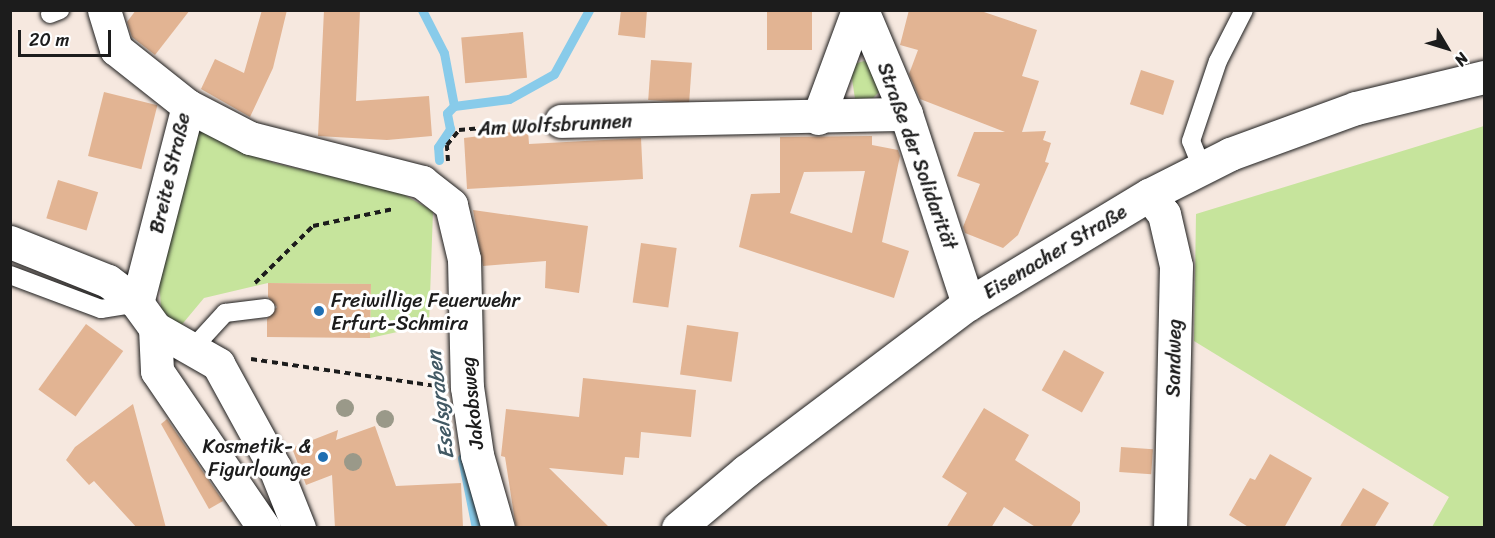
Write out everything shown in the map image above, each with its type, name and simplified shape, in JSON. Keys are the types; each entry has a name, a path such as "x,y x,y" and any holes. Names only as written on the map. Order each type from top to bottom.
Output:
{"street":[{"name":"Breite Straße","path":"104,10 116,49 188,106 146,315 158,371 264,528"},
{"path":"818,118 860,10"},
{"name":"Straße der Solidarität","path":"860,10 906,114 968,304"},
{"name":"Eisenacher Straße","path":"678,528 746,471 968,304 1149,195 1202,168 1356,108 1485,76"},
{"path":"188,106 250,138 414,179 451,205"},
{"name":"Am Wolfsbrunnen","path":"561,121 818,118 906,114"},
{"name":"Sandweg","path":"1149,195 1164,214 1176,266 1170,528"},
{"name":"Jakobsweg","path":"451,205 464,259 467,387 475,444 498,528"},
{"path":"10,242 108,281 146,315 205,357 275,468 299,528"}],"lane":[{"path":"1202,168 1191,141 1218,61 1244,10"},
{"path":"10,275 101,309 146,315"},
{"path":"205,357 225,313 266,308"}],"path":[{"name":"Am Wolfsbrunnen","path":"451,205 447,145 459,130 561,121"},
{"path":"225,313 313,226 399,208"},
{"path":"205,357 248,359 439,386"}],"green space":[{"path":"864,61 872,66 881,90 873,98 855,99 850,65"},
{"path":"1484,126 1484,527 1432,527 1449,497 1194,341 1196,214"},
{"path":"197,129 274,163 401,193 433,211 429,325 370,338 371,284 268,283 204,298 179,328 161,309 159,275"}],"building":[{"path":"136,10 190,10 155,55 132,37 127,22"},
{"path":"262,10 287,10 273,68 250,117 201,89 215,59 244,73"},
{"path":"324,10 360,10 356,101 429,96 432,136 387,140 318,136"},
{"path":"621,10 647,10 645,38 618,35"},
{"path":"767,10 812,10 812,50 767,50"},
{"path":"909,10 978,10 1037,30 1022,76 1039,81 1022,132 1046,131 1043,140 1051,143 1045,162 1049,163 1018,235 1003,248 965,233 963,227 980,184 957,176 974,132 1005,132 920,99 909,74 918,50 900,45"},
{"path":"523,32 527,78 465,83 461,37"},
{"path":"651,60 692,63 689,103 648,100"},
{"path":"1141,70 1174,81 1163,115 1130,104"},
{"path":"104,92 157,105 141,169 88,156"},
{"path":"528,130 529,144 641,138 643,179 467,189 464,138"},
{"path":"872,136 872,145 898,150 900,156 882,242 909,251 894,298 739,247 751,194 780,193 780,137","holes":["865,171 852,233 790,213 804,172"]},
{"path":"58,180 98,192 86,231 46,218"},
{"path":"473,210 588,226 579,293 545,288 546,261 483,266"},
{"path":"641,243 677,248 668,307 633,302"},
{"name":"Freiwillige Feuerwehr Erfurt-Schmira","path":"268,283 371,284 370,338 267,337 267,319 277,307 268,297"},
{"path":"86,324 123,351 76,417 38,390"},
{"path":"687,325 738,332 732,382 680,375"},
{"path":"1064,350 1104,372 1082,413 1042,390"},
{"path":"583,378 696,390 691,437 641,432 639,458 625,457 623,475 549,468 610,528 516,528 505,457 501,456 506,409 579,417"},
{"path":"133,404 166,528 137,528 94,481 89,485 66,460 75,447"},
{"path":"984,408 1029,435 1015,460 1080,502 1080,512 1070,528 1037,528 1004,507 991,528 946,528 967,493 942,477"},
{"path":"167,419 223,501 209,509 161,424"},
{"path":"375,426 396,486 461,483 463,527 335,528 332,475 306,485 292,448 338,430 336,440"},
{"path":"1121,447 1153,449 1151,474 1119,472"},
{"path":"1270,454 1312,478 1284,528 1250,528 1229,515 1250,478 1255,480"},
{"path":"1363,488 1389,503 1374,528 1339,528"}],"waterway":[{"path":"422,10 444,53 454,106"},
{"name":"Eselsgraben","path":"439,160 438,147 450,129 447,113 454,106 509,99 554,74 589,10"},
{"name":"Eselsgraben","path":"462,458 476,528"}],"place":[{"name":"Freiwillige Feuerwehr Erfurt-Schmira","path":"319,311"},
{"name":"Kosmetik- & Figurlounge","path":"323,457"}]}
